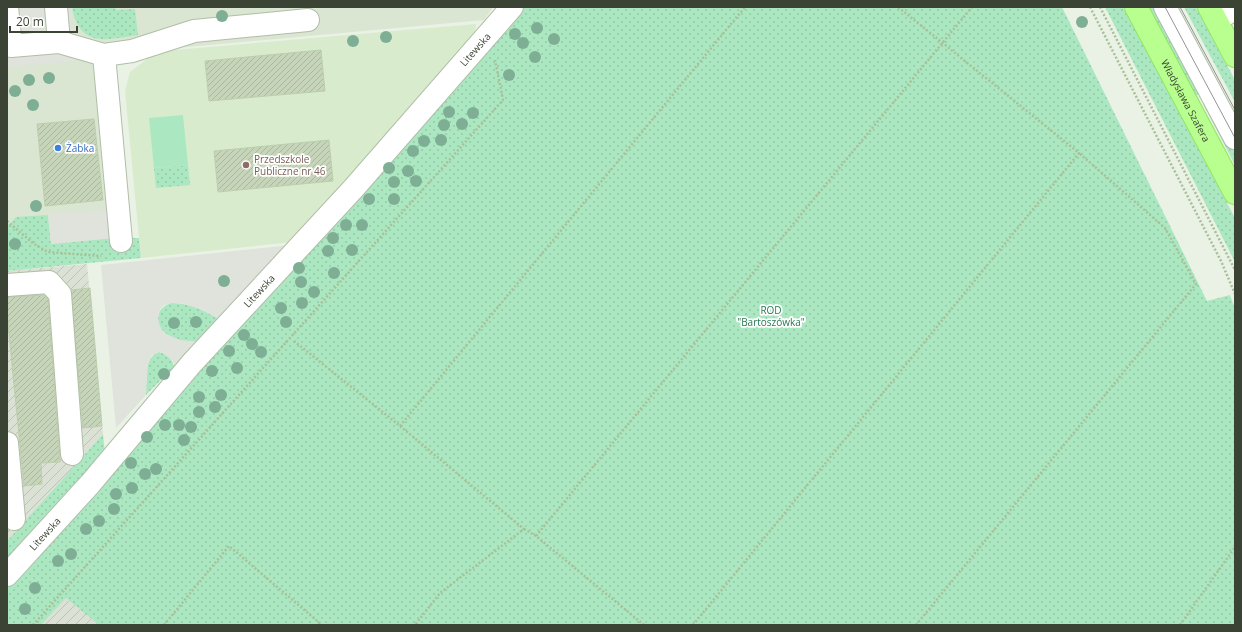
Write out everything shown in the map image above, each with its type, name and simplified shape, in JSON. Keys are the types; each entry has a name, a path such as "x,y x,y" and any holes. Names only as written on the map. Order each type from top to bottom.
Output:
{"main road":[{"name":"Władysława Szafera","path":"1136,7 1235,193"},
{"path":"1212,13 1235,56"}],"street":[{"path":"7,7 11,46 59,42 104,55 132,51 194,31 308,20"},
{"path":"56,7 59,42"},
{"name":"Litewska","path":"7,575 90,484 192,363 353,189 512,7"},
{"path":"1165,7 1235,138"},
{"path":"1212,13 1235,10"},
{"path":"104,55 120,241"},
{"path":"7,285 49,282 60,294 72,454"},
{"path":"7,444 14,519"}],"path":[{"path":"400,426 745,7"},
{"path":"898,7 1079,153 1165,228 1196,284 916,625"},
{"path":"536,536 972,7"},
{"path":"1090,7 1221,261 1235,294"},
{"path":"1100,7 1235,270"},
{"path":"33,625 503,100 490,32"},
{"path":"693,625 1079,153"},
{"path":"7,222 34,244 48,252 101,256"},
{"path":"294,341 644,625"},
{"path":"415,625 440,594 524,529"},
{"path":"164,625 229,546 322,625"},
{"path":"1180,625 1235,547"}],"shaded area":[{"path":"7,7 493,7 484,20 176,48 100,65 117,253 7,261"},
{"path":"17,7 71,7 75,61 7,67 7,52"},
{"name":"Przedszkole Publiczne nr 46","path":"476,24 475,34 293,242 141,258 125,91 130,72 151,56 174,50"},
{"path":"111,209 114,238 51,244 48,215"},
{"path":"291,245 220,320 203,310 185,304 172,303 164,305 160,310 158,319 164,333 180,340 199,342 174,367 173,361 163,353 159,352 152,355 148,362 146,395 116,428 101,265"},
{"path":"87,264 103,434 7,541 7,271"},
{"path":"66,597 99,625 41,625"}],"green space":[{"path":"72,7 115,7 116,10 135,9 138,35 105,39 88,35 81,29 76,20"},
{"name":"ROD \"Bartoszówka\"","path":"520,7 1062,7 1207,301 1230,295 1235,309 1235,625 99,625 66,598 41,625 7,625 7,584"},
{"path":"1105,7 1123,7 1235,218 1235,262"},
{"path":"1149,7 1160,7 1206,102 1198,94 1196,96"},
{"path":"1184,7 1196,7 1235,80 1235,102"},
{"path":"1204,103 1225,133 1235,151 1235,165 1203,104"},
{"path":"183,115 188,165 154,168 149,118"},
{"path":"188,165 190,185 156,188 154,168"},
{"path":"48,215 51,244 114,238 139,238 141,258 7,271 7,225 10,224 16,217"},
{"path":"171,303 184,304 197,308 220,320 199,342 177,339 169,336 161,329 158,320 158,316 162,308"},
{"path":"159,352 169,357 174,367 146,395 148,364 150,359"},
{"path":"103,434 105,454 7,565 7,541"}],"building":[{"path":"321,50 325,91 209,101 205,61"},
{"path":"94,119 103,200 45,206 37,124"},
{"path":"329,140 333,181 218,192 214,151"},
{"path":"90,288 102,426 83,428 71,290"},
{"path":"44,295 48,299 60,462 41,463 42,484 24,486 7,314 7,297"}],"tram line":[{"path":"1165,7 1235,138"},
{"path":"1180,7 1235,110"}],"place":[{"name":"Żabka","path":"58,148"},
{"name":"Przedszkole Publiczne nr 46","path":"246,165"}]}
